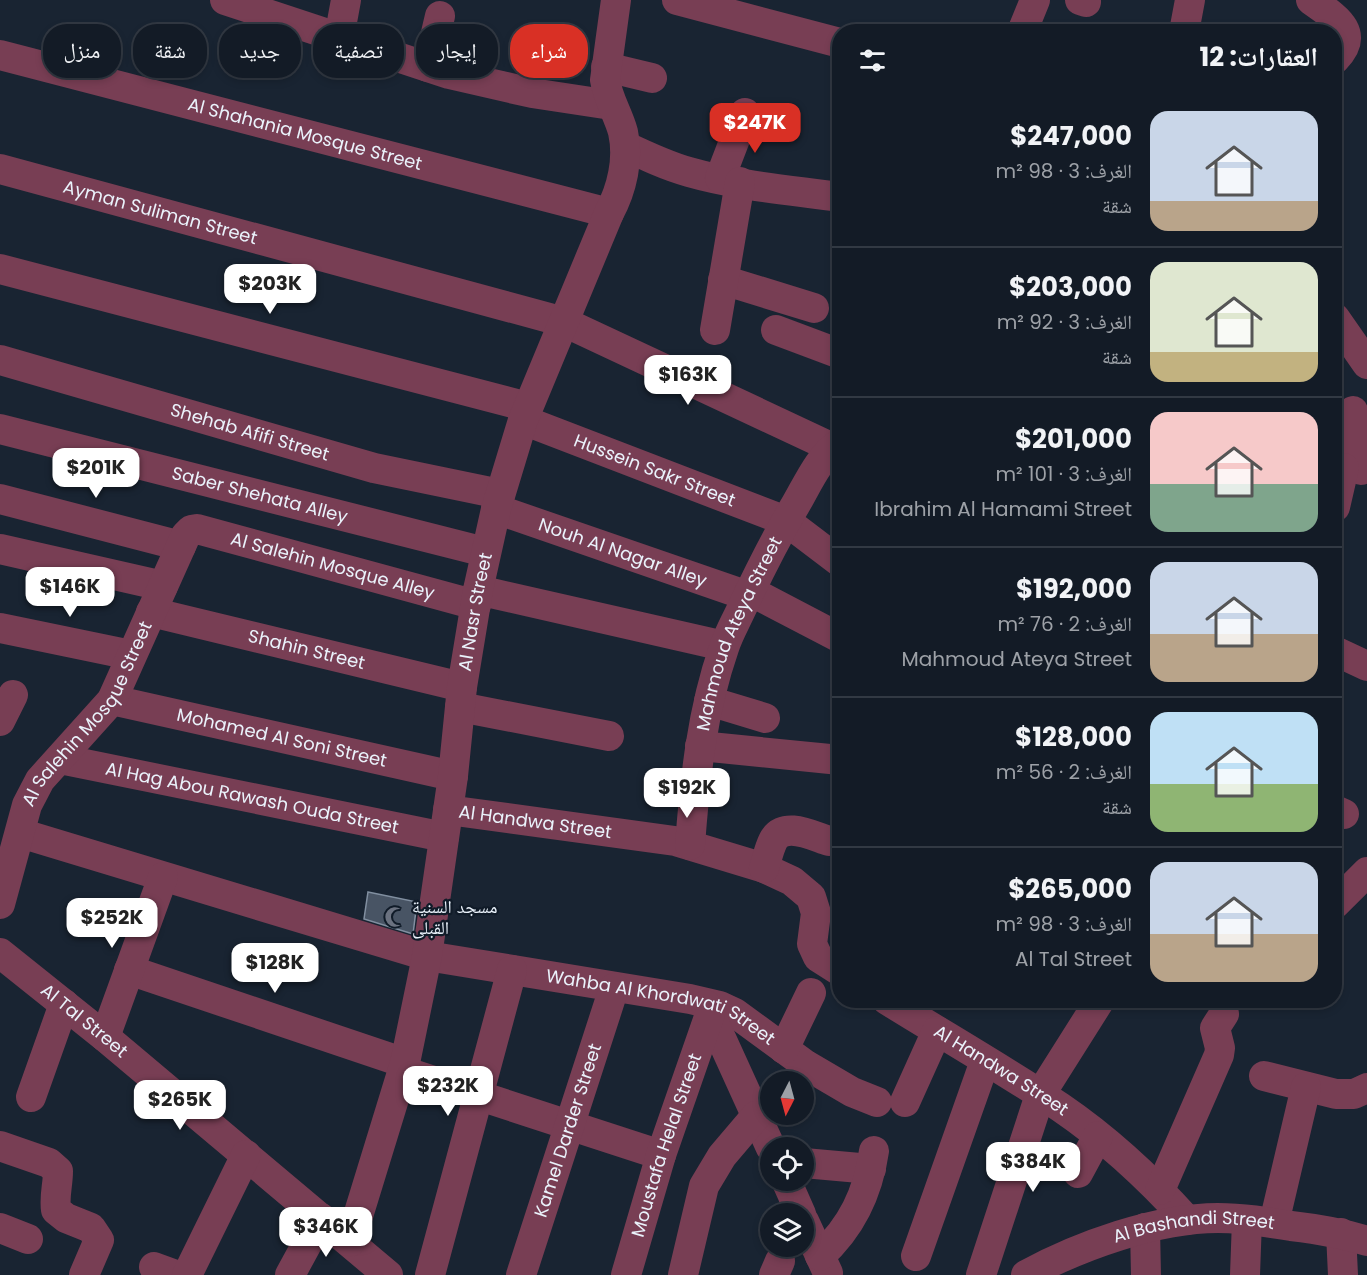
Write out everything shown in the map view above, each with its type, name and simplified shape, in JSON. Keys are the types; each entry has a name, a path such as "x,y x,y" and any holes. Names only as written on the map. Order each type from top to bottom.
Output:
{"street":[{"path":"225,0 313,29"},
{"path":"342,24 346,0"},
{"name":"Al Nasr Street","path":"350,1242 404,1067 427,956 453,776 461,697 485,552 526,413 618,196 623,177 625,146 622,130 606,86 606,67 616,0"},
{"path":"677,0 832,41"},
{"path":"1025,24 1035,0"},
{"path":"1184,24 1190,0"},
{"path":"1311,0 1341,24"},
{"path":"438,24 440,16"},
{"path":"1342,25 1347,33 1345,49 1342,52"},
{"name":"Al Shahania Mosque Street","path":"0,55 609,213"},
{"path":"606,67 652,78"},
{"path":"466,78 532,93 611,105"},
{"path":"715,330 723,280 730,180 745,112"},
{"path":"625,146 691,173 832,196"},
{"name":"Ayman Suliman Street","path":"0,169 564,322 832,443"},
{"name":"Hussein Sakr Street","path":"0,269 526,413 786,521 832,556"},
{"path":"723,280 814,308"},
{"path":"1342,328 1367,364"},
{"path":"776,330 832,351"},
{"name":"Shehab Afifi Street","path":"0,360 498,502"},
{"path":"1342,491 1352,469 1353,411"},
{"name":"Saber Shehata Alley","path":"0,429 485,552"},
{"name":"Mahmoud Ateya Street","path":"690,845 695,777 700,746 724,646 786,521 814,474 832,450"},
{"name":"Al Salehin Mosque Alley","path":"0,499 186,538 197,529 477,597 724,646"},
{"name":"Nouh Al Nagar Alley","path":"498,502 749,594 832,634"},
{"name":"Al Salehin Mosque Street","path":"0,904 27,805 40,780 112,700 186,538"},
{"name":"Shahin Street","path":"0,549 461,697 609,736"},
{"path":"0,628 131,656"},
{"path":"1342,654 1367,666"},
{"name":"Mohamed Al Soni Street","path":"112,700 453,776"},
{"path":"709,701 765,718"},
{"path":"700,746 832,759"},
{"name":"Al Hag Abou Rawash Ouda Street","path":"60,759 446,824"},
{"name":"Al Handwa Street","path":"446,824 660,838 764,868 792,881 811,897"},
{"path":"764,868 773,840 785,830 793,830 829,841"},
{"name":"Wahba Al Khordwati Street","path":"20,832 427,956 614,988 708,1008 720,1006 735,1013 829,1079 891,1102 937,1031"},
{"path":"1342,897 1367,872"},
{"path":"105,1037 163,877"},
{"path":"832,901 811,897 816,913 812,944 818,957 832,966"},
{"name":"Al Tal Street","path":"0,953 105,1037 388,1275"},
{"path":"129,970 404,1067 478,1096 662,1155"},
{"path":"430,1275 512,970"},
{"name":"Kamel Darder Street","path":"521,1275 614,988"},
{"path":"784,1049 811,993"},
{"path":"31,1097 64,1004"},
{"path":"708,1008 766,1137"},
{"name":"Moustafa Helal Street","path":"626,1275 708,1008"},
{"name":"Al Handwa Street","path":"900,1008 1061,1108 1098,1136 1160,1190 1187,1220"},
{"path":"981,1275 1024,1178 1040,1095 1095,1008"},
{"path":"1160,1190 1219,1055 1220,1048 1215,1032 1224,1014"},
{"path":"916,1256 985,1061"},
{"path":"1264,1076 1345,1094 1354,1094 1367,1088"},
{"path":"1245,1275 1306,1087"},
{"path":"683,1275 704,1186 722,1156 756,1116"},
{"path":"1078,1173 1098,1136"},
{"path":"0,1146 49,1162 58,1171 58,1183 54,1196 56,1210 66,1218 91,1228 99,1240 84,1275"},
{"path":"187,1275 246,1155"},
{"path":"814,1163 873,1160 864,1196 824,1266"},
{"path":"290,1275 321,1218"},
{"name":"Al Bashandi Street","path":"1040,1272 1089,1247 1145,1228 1187,1220 1217,1218 1261,1221 1354,1237"},
{"path":"0,1228 28,1239"},
{"path":"1145,1228 1146,1275"},
{"path":"1343,1275 1354,1237"},
{"path":"814,1244 824,1266"}],"building":[{"path":"368,892 417,902 413,934 364,919"}],"place":[{"name":"مسجد السنية القبلى","path":"395,917"}]}
